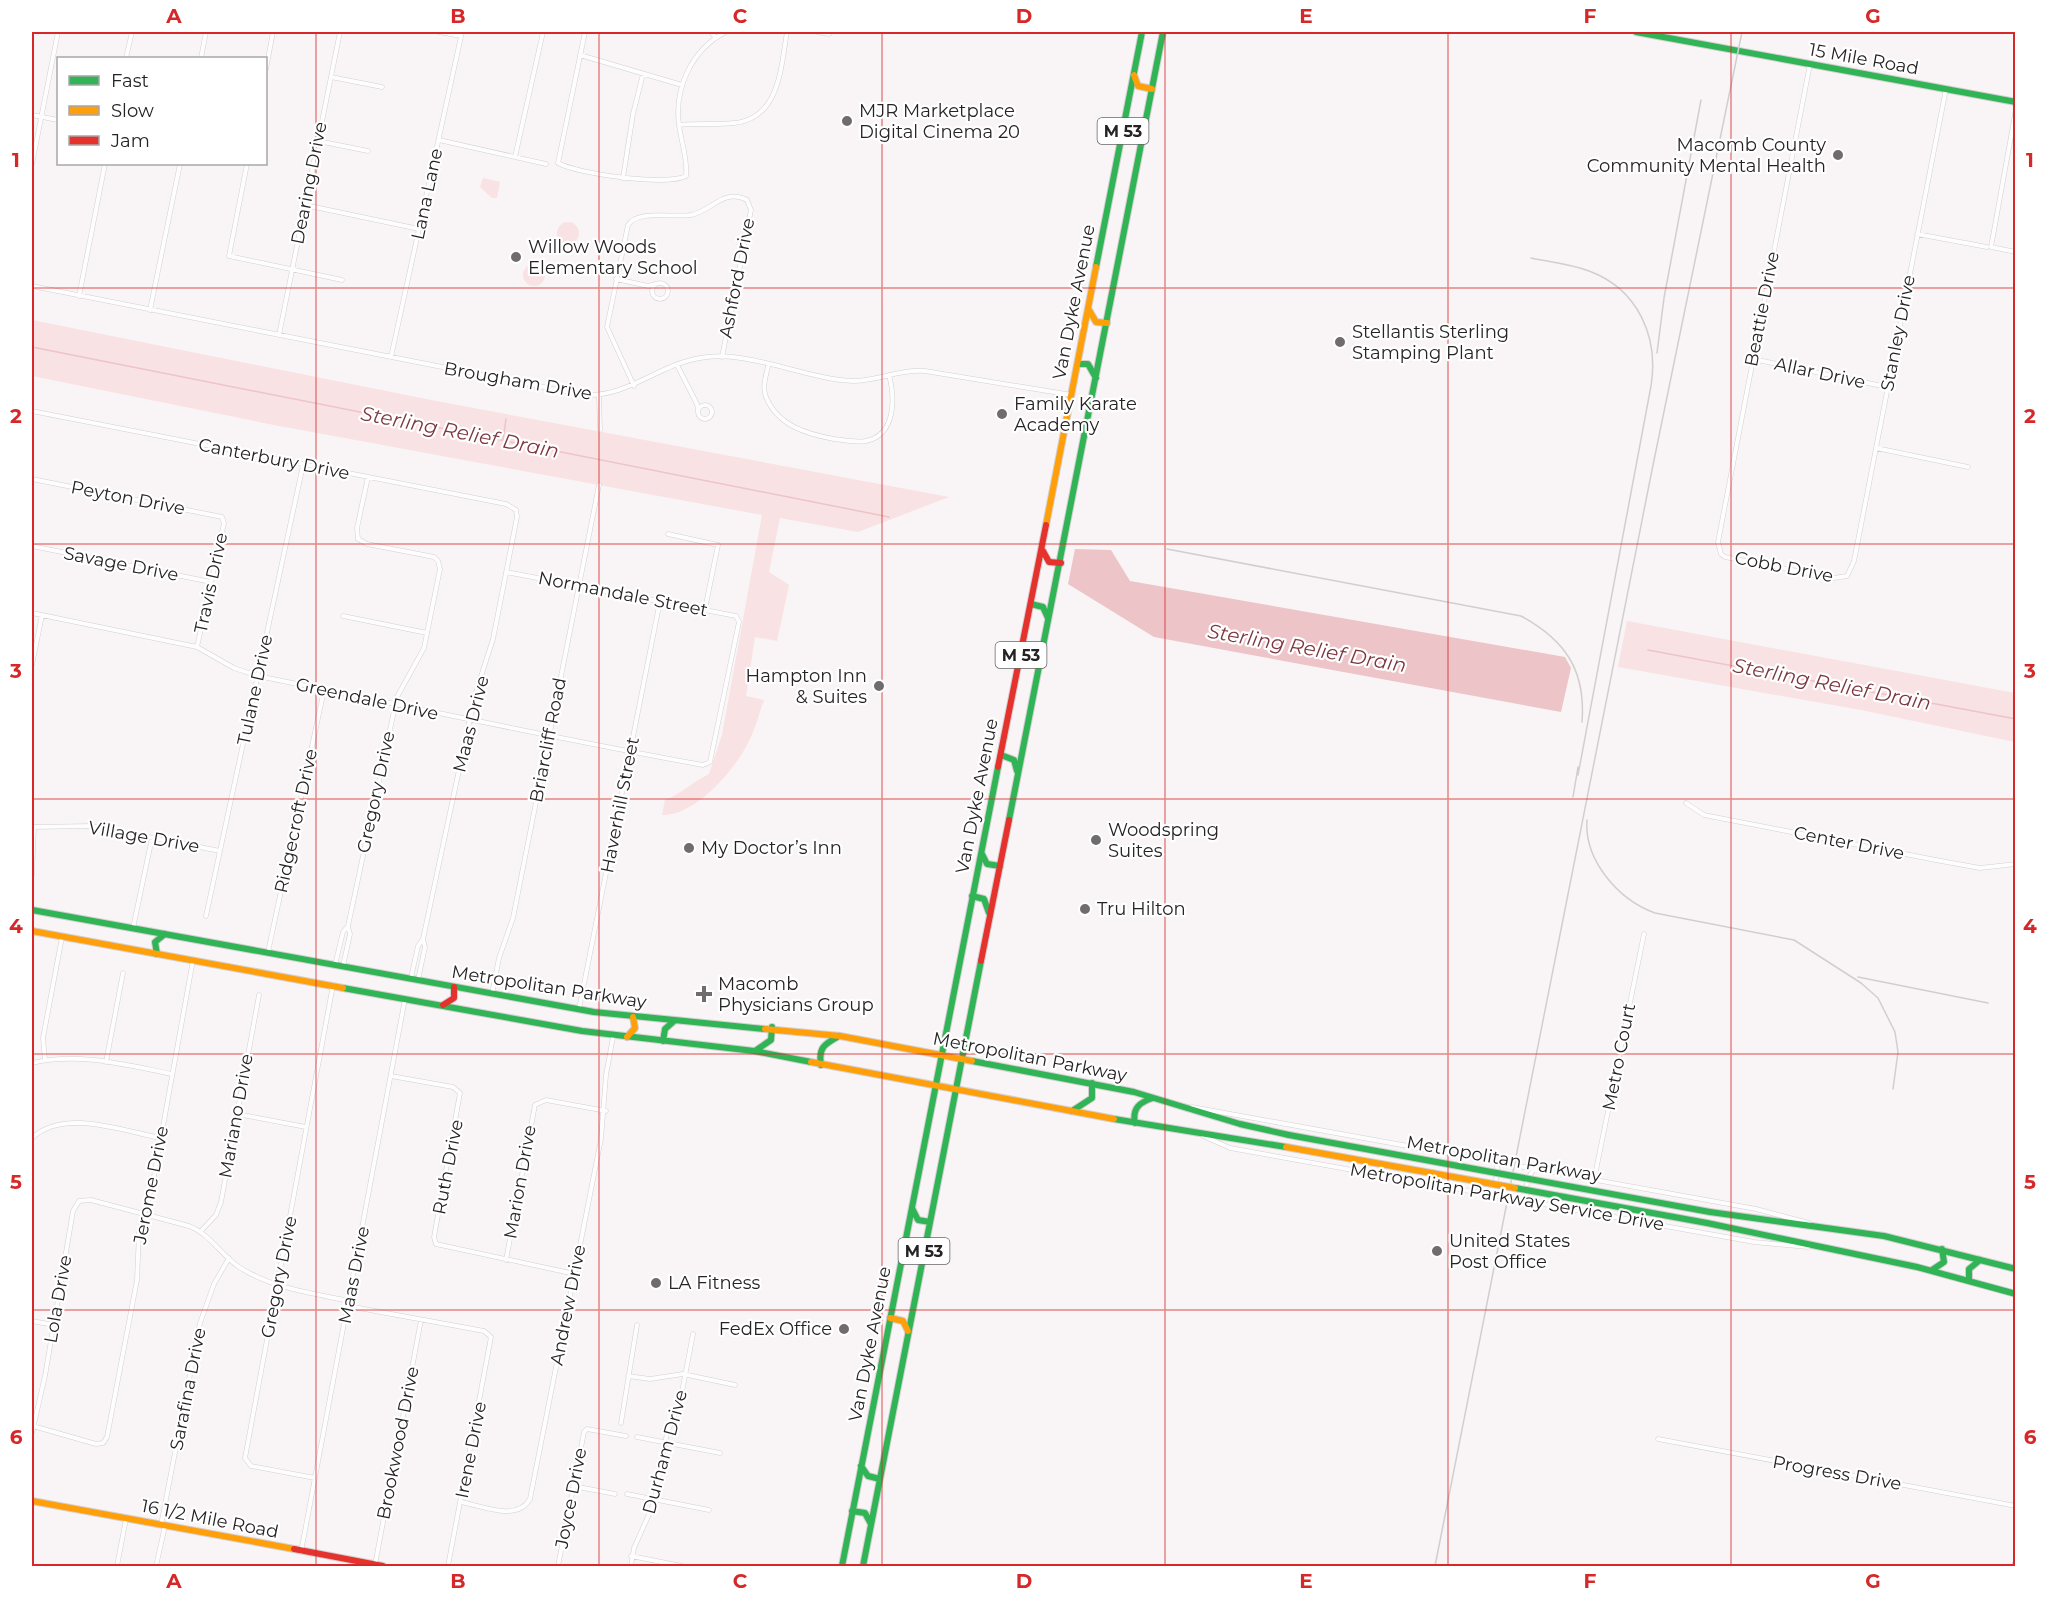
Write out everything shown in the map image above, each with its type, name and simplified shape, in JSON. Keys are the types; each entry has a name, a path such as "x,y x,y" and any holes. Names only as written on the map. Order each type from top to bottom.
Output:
{"main road":[{"name":"Van Dyke Avenue","path":"842,1566 1142,32"},
{"name":"Van Dyke Avenue","path":"863,1566 1061,563 1163,32"},
{"name":"15 Mile Road","path":"1636,32 2016,102"},
{"path":"1134,74 1138,86 1152,89"},
{"path":"1124,123 1137,126 1143,136"},
{"path":"1088,310 1096,322 1107,323"},
{"path":"1078,364 1089,364 1096,378"},
{"path":"1042,548 1049,562 1061,563"},
{"path":"1031,604 1043,607 1049,621"},
{"path":"1001,755 1014,760 1018,774"},
{"path":"982,850 987,864 1000,866"},
{"path":"972,896 984,899 990,917"},
{"name":"Metropolitan Parkway","path":"32,910 579,1009 633,1017 772,1027 840,1036 1092,1083 1154,1097 1289,1135 1710,1212 1819,1226 1942,1249 2016,1269"},
{"name":"Metropolitan Parkway","path":"32,931 614,1036 754,1051 955,1091 1287,1147 1707,1223 1931,1270 2016,1294"},
{"path":"157,954 155,942 165,934"},
{"path":"443,1006 454,998 454,987"},
{"path":"627,1038 635,1028 633,1017"},
{"path":"663,1041 665,1029 675,1021"},
{"path":"754,1051 768,1044 772,1027"},
{"path":"821,1065 819,1054 822,1046 840,1036"},
{"path":"1072,1112 1089,1102 1093,1094 1092,1083"},
{"path":"1135,1123 1133,1113 1136,1106 1154,1097"},
{"path":"912,1207 918,1220 930,1222"},
{"path":"1931,1270 1944,1262 1942,1249"},
{"path":"1969,1281 1969,1269 1981,1260"},
{"path":"890,1318 903,1321 908,1335"},
{"path":"861,1465 868,1476 880,1479"},
{"name":"16 1/2 Mile Road","path":"32,1501 383,1566"},
{"path":"852,1511 865,1513 871,1524"}],"street":[{"path":"32,164 58,32"},
{"path":"126,57 132,32"},
{"path":"201,57 206,32"},
{"path":"267,64 273,32"},
{"name":"Dearing Drive","path":"279,335 340,32"},
{"path":"439,32 462,34"},
{"path":"515,157 543,32"},
{"path":"585,32 558,163 623,178 675,179 686,176 678,106 682,85 698,55 715,37 726,32"},
{"path":"711,32 715,37"},
{"path":"679,125 733,123 758,116 774,97 787,32"},
{"path":"817,32 829,33 828,39"},
{"name":"Lana Lane","path":"391,357 462,34"},
{"path":"580,55 682,85"},
{"name":"Beattie Drive","path":"1721,554 1718,537 1810,64"},
{"path":"623,178 633,114 643,74"},
{"path":"331,77 382,87"},
{"name":"Stanley Drive","path":"1847,576 1854,561 1946,89"},
{"path":"1989,247 2016,109"},
{"path":"32,115 57,120"},
{"path":"438,140 546,164"},
{"path":"318,141 368,151"},
{"path":"79,296 105,165"},
{"path":"150,310 180,165"},
{"path":"247,165 229,256 342,280"},
{"name":"Ashford Drive","path":"616,279 628,225 633,219 692,215 728,196 747,200 750,215 722,357"},
{"path":"305,205 419,229"},
{"path":"1917,234 2016,252"},
{"path":"634,386 607,327 616,279 648,286 653,290 657,299 666,296 667,286 660,283 648,286"},
{"path":"653,290 656,284"},
{"name":"Brougham Drive","path":"32,286 584,395 599,396 634,386 677,365 700,358 722,357 853,381 925,371 1072,395"},
{"name":"Allar Drive","path":"1753,359 1887,387"},
{"path":"677,365 698,404 698,411 703,418 711,416 712,410 705,405 698,404"},
{"path":"768,365 765,383 766,397 789,424 807,434 854,442 875,437 890,421 893,400 889,375"},
{"path":"599,396 600,430"},
{"path":"698,411 705,405"},
{"name":"Canterbury Drive","path":"32,411 506,504 516,510"},
{"path":"1876,448 1968,467"},
{"name":"Tulane Drive","path":"206,916 303,465"},
{"name":"Gregory Drive","path":"343,966 350,934 348,926 395,705 403,683 421,655 439,563 430,556 367,544 358,539 357,532 368,477"},
{"name":"Peyton Drive","path":"32,479 223,519"},
{"name":"Briarcliff Road","path":"492,994 499,958 513,918 599,485"},
{"name":"Maas Drive","path":"411,978 418,946 423,939 469,721 490,651 516,510"},
{"name":"Travis Drive","path":"197,646 223,519"},
{"path":"668,534 718,544 705,609"},
{"name":"Savage Drive","path":"32,546 211,582"},
{"name":"Cobb Drive","path":"1721,554 1729,558 1834,578 1847,576"},
{"name":"Normandale Street","path":"506,572 738,617 708,764"},
{"name":"Haverhill Street","path":"579,1009 660,601"},
{"name":"Greendale Drive","path":"32,613 197,646 234,668 258,676 469,721 631,752 708,764"},
{"path":"32,664 42,615"},
{"path":"343,616 427,633"},
{"name":"Ridgecroft Drive","path":"268,952 324,690"},
{"name":"Center Drive","path":"1686,803 1704,815 1941,861 1980,868 2016,864"},
{"name":"Village Drive","path":"33,827 86,826 220,851"},
{"path":"32,875 33,827"},
{"path":"133,928 152,838"},
{"name":"Gregory Drive","path":"335,965 343,932 348,926"},
{"name":"Metro Court","path":"1594,1180 1644,934"},
{"path":"45,1060 43,1038 62,936"},
{"name":"Maas Drive","path":"418,980 425,947 423,939"},
{"name":"Jerome Drive","path":"33,1426 76,1440 103,1443 107,1437 137,1280 138,1238 161,1138 193,960"},
{"path":"106,1062 123,973"},
{"name":"Gregory Drive","path":"315,1478 256,1468 246,1462 333,985"},
{"name":"Mariano Drive","path":"201,1231 216,1215 221,1202 259,995"},
{"name":"Maas Drive","path":"302,1552 405,999"},
{"name":"Andrew Drive","path":"461,1502 512,1511 523,1508 530,1499 606,1111 606,1080 614,1036"},
{"path":"32,1063 69,1057 172,1074"},
{"name":"Ruth Drive","path":"391,1076 459,1090 460,1101 434,1237 436,1244 506,1260"},
{"name":"Marion Drive","path":"506,1260 535,1105 543,1100 606,1111"},
{"name":"Metropolitan Parkway Service Drive","path":"1178,1105 1756,1209 1819,1226"},
{"path":"237,1114 306,1127"},
{"path":"32,1138 48,1126 71,1122 161,1138"},
{"name":"Metropolitan Parkway Service Drive","path":"1197,1133 1230,1148 1754,1242 1820,1247"},
{"path":"1488,1194 1494,1188 1497,1169 1495,1162"},
{"path":"1529,1202 1526,1198 1527,1184 1529,1175 1535,1169"},
{"name":"Lola Drive","path":"32,1433 54,1325 73,1211 79,1201 91,1200 144,1214"},
{"path":"144,1214 201,1231 229,1258 248,1272 277,1284 422,1320"},
{"name":"Sarafina Drive","path":"156,1566 200,1323 214,1284 229,1258"},
{"path":"506,1260 575,1274"},
{"name":"Irene Drive","path":"422,1320 490,1334 492,1342 448,1566"},
{"name":"Brookwood Drive","path":"375,1565 422,1320"},
{"path":"32,1321 54,1325"},
{"path":"621,1423 637,1325"},
{"name":"Durham Drive","path":"631,1566 632,1556 654,1499 670,1424 680,1402 693,1334"},
{"path":"628,1376 650,1379 685,1375 735,1384"},
{"name":"Joyce Drive","path":"558,1566 585,1430 626,1436"},
{"path":"637,1437 720,1453"},
{"name":"Progress Drive","path":"1658,1439 2016,1506"},
{"path":"573,1486 615,1494"},
{"path":"627,1494 709,1510"},
{"path":"117,1566 126,1519"},
{"path":"632,1556 682,1566"}],"shaded area":[{"path":"483,178 500,182 497,198 492,198 480,187"},
{"path":"568,222 576,225 579,233 576,241 568,244 560,241 557,233 560,225"},
{"path":"534,264 542,267 545,275 542,283 534,286 526,283 523,275 526,267"},
{"name":"Sterling Relief Drain","path":"32,320 431,400 949,497 858,532 780,518 769,572 789,585 777,641 755,637 746,696 764,700 753,733 742,754 712,790 687,808 662,815 665,800 709,774 722,735 762,515 274,425 32,376"},
{"name":"Sterling Relief Drain","path":"1627,621 2015,693 2015,742 1861,710 1618,667"}],"water":[{"path":"1075,549 1111,550 1130,581 1565,657 1571,668 1561,712 1154,637 1068,584"}],"waterway":[{"name":"Sterling Relief Drain","path":"32,347 889,517"},
{"path":"503,440 506,419"},
{"name":"Sterling Relief Drain","path":"1648,650 2016,719"}],"railway":[{"path":"1435,1566 1652,470 1742,32"},
{"path":"1657,353 1664,298 1701,100"},
{"path":"1531,258 1568,265 1606,279 1632,302 1648,333 1652,350 1651,386 1578,775"},
{"path":"1167,549 1521,616 1550,635 1570,659 1580,687 1582,722"},
{"path":"1573,797 1578,767"},
{"path":"1587,820 1591,850 1606,877 1617,889 1642,907 1655,913 1794,940 1861,983 1878,998 1895,1032 1898,1052 1893,1089"},
{"path":"1858,977 1988,1003"}],"traffic: fast":[{"path":"1096,267 1142,32"},
{"path":"1009,820 1163,32"},
{"path":"1636,32 2016,102"},
{"path":"1124,123 1137,126 1142,136"},
{"path":"1078,364 1088,364 1096,378"},
{"path":"1031,604 1043,607 1048,618"},
{"path":"1001,755 1014,760 1017,771"},
{"path":"842,1566 998,767"},
{"path":"982,854 987,864 1000,866"},
{"path":"972,896 984,899 989,913"},
{"path":"32,910 594,1012 765,1029"},
{"path":"157,954 155,942 165,934"},
{"path":"863,1566 981,961"},
{"path":"343,988 582,1031 754,1051 811,1062"},
{"path":"663,1041 665,1029 674,1021"},
{"path":"755,1051 771,1040 772,1027"},
{"path":"821,1065 822,1050 830,1041 839,1036"},
{"path":"972,1061 1134,1092 1240,1124 1289,1135"},
{"path":"1072,1111 1092,1098 1092,1083"},
{"path":"1135,1123 1134,1118 1138,1106 1153,1098"},
{"path":"1114,1119 1286,1147"},
{"path":"1289,1135 1710,1212"},
{"path":"1515,1188 1707,1223"},
{"path":"912,1208 918,1220 930,1222"},
{"path":"1710,1212 1884,1236 2016,1269"},
{"path":"1707,1223 1917,1267 2016,1294"},
{"path":"1932,1270 1944,1262 1942,1249"},
{"path":"1969,1281 1969,1269 1980,1260"},
{"path":"861,1466 868,1476 880,1479"},
{"path":"852,1511 865,1513 871,1524"}],"traffic: slow":[{"path":"1134,75 1138,86 1152,89"},
{"path":"1046,525 1096,267"},
{"path":"1089,310 1096,322 1107,323"},
{"path":"32,931 343,988"},
{"path":"627,1037 635,1028 633,1017"},
{"path":"765,1029 840,1036 972,1061"},
{"path":"811,1062 1114,1119"},
{"path":"1286,1147 1515,1188"},
{"path":"890,1318 903,1321 908,1331"},
{"path":"32,1501 294,1549"}],"traffic: jam":[{"path":"998,767 1046,525"},
{"path":"1043,551 1049,562 1061,563"},
{"path":"981,961 1009,820"},
{"path":"443,1005 454,998 454,987"},
{"path":"294,1549 383,1566"}],"place":[{"name":"MJR Marketplace Digital Cinema 20","path":"847,121"},
{"name":"Macomb County Community Mental Health","path":"1838,155"},
{"name":"Willow Woods Elementary School","path":"516,257"},
{"name":"Stellantis Sterling Stamping Plant","path":"1340,342"},
{"name":"Family Karate Academy","path":"1002,414"},
{"name":"Hampton Inn & Suites","path":"879,686"},
{"name":"Woodspring Suites","path":"1096,840"},
{"name":"My Doctor’s Inn","path":"689,848"},
{"name":"Tru Hilton","path":"1085,909"},
{"name":"Macomb Physicians Group","path":"704,994"},
{"name":"United States Post Office","path":"1437,1251"},
{"name":"LA Fitness","path":"656,1283"},
{"name":"FedEx Office","path":"844,1329"}]}
